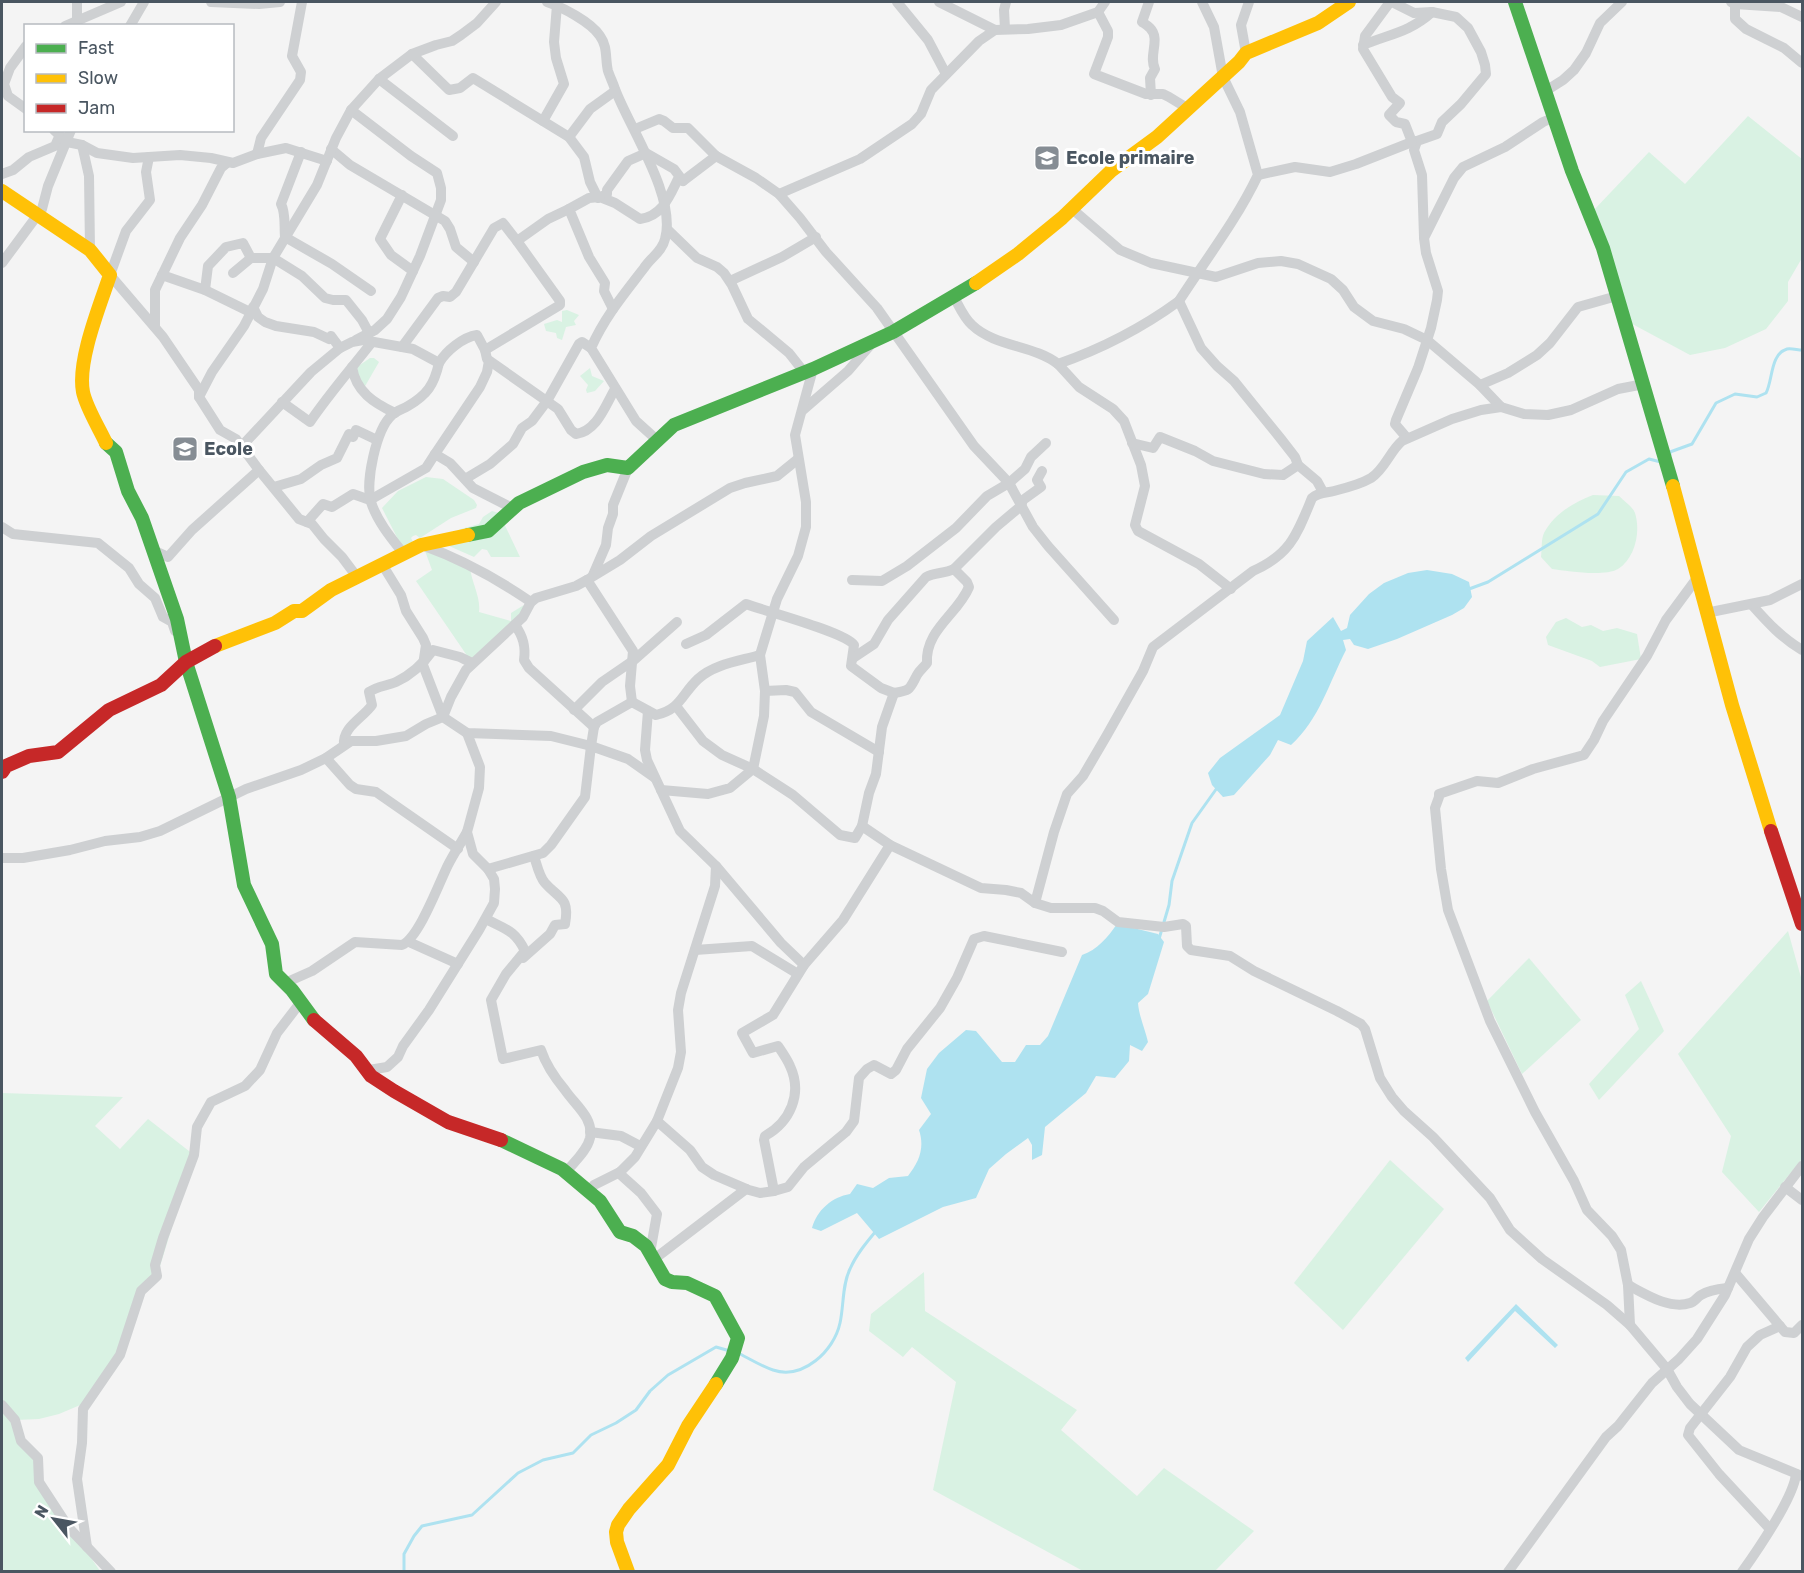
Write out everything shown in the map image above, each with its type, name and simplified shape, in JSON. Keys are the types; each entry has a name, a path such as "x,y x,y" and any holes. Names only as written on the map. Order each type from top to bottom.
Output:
{"street":[{"path":"77,2 77,20"},
{"path":"69,24 121,2"},
{"path":"131,24 144,2"},
{"path":"211,2 259,4 280,2"},
{"path":"257,154 261,138 300,80 301,72 292,56 302,2"},
{"path":"199,397 212,372 252,310 263,289 273,258 304,209 351,110 380,79 412,54 461,36 496,2"},
{"path":"897,2 927,40 946,74"},
{"path":"939,2 1000,29 1028,29 1061,25 1098,12 1105,2"},
{"path":"780,194 860,159 912,124 921,114 931,90 979,41 1000,29 1006,2"},
{"path":"1149,2 1142,22 1151,29 1155,42 1151,62 1155,69 1150,78 1151,95"},
{"path":"1058,364 1095,351 1154,319 1179,301 1229,228 1245,202 1257,175 1240,112 1223,77 1214,27 1202,2"},
{"path":"1246,53 1241,25 1249,2"},
{"path":"590,578 606,545 613,505 628,468 674,425 893,332 954,297 1018,254 1112,170 1156,137 1223,77 1246,53 1318,23 1349,2"},
{"path":"1257,175 1295,167 1330,172 1356,164 1414,141 1437,134 1442,122 1461,104 1486,74 1481,51 1468,28 1456,17 1432,12 1413,13 1391,2 1365,36 1363,45 1365,55 1392,97 1400,103 1389,115 1396,122 1405,124 1414,141 1414,150 1422,175 1426,253 1438,291 1418,368 1395,424 1407,438"},
{"path":"1515,2 1572,171 1603,248 1660,439 1706,613 1752,771 1803,924"},
{"path":"1544,92 1574,70 1586,53 1600,23 1622,2"},
{"path":"543,121 564,84 556,58 552,3"},
{"path":"552,3 590,26 602,39 608,71 615,91 646,153 664,208 667,229 660,251 648,262 613,309 591,348"},
{"path":"1803,17 1780,7 1733,3 1735,19 1746,29 1784,48 1803,63"},
{"path":"1098,12 1108,31 1108,37 1094,74 1151,95 1163,94 1187,108"},
{"path":"1363,45 1416,26 1432,12"},
{"path":"24,49 10,68 4,84 8,96 24,108"},
{"path":"412,54 449,90 460,88 472,78 569,137 584,157 590,182 599,198"},
{"path":"380,79 453,136"},
{"path":"569,137 590,109 615,91"},
{"path":"282,402 310,422 401,297 442,194 437,173 351,110"},
{"path":"1424,238 1454,178 1461,169 1505,147 1543,122 1555,117"},
{"path":"634,129 659,119 673,128 688,128 716,156 780,194 826,252 877,308 974,446 1010,483 1021,506 1048,546 1114,620"},
{"path":"60,136 97,153 133,158 180,155 211,158 227,163 286,148 327,161"},
{"path":"2,174 13,170 29,157 55,146 60,136"},
{"path":"2,263 44,205 60,136"},
{"path":"82,146 88,176 90,250"},
{"path":"331,149 350,165 448,224 458,250 474,262"},
{"path":"285,237 284,210 281,204 301,152"},
{"path":"646,153 674,169 683,181"},
{"path":"599,198 607,194 628,161 646,153"},
{"path":"683,181 716,156"},
{"path":"149,157 146,172 150,200 126,231 89,341 82,385 83,393 107,445 116,452 128,491 142,518 177,619 186,661"},
{"path":"155,327 155,291 162,275 180,238 202,206 221,168 227,163"},
{"path":"517,241 548,219 589,198 599,198 615,203 640,219 645,218 664,208 679,177 683,181"},
{"path":"2,190 90,250 155,327 199,390 199,397 220,429 236,439 297,517 312,524 342,557 357,578"},
{"path":"402,195 380,239 390,255 413,271"},
{"path":"1071,208 1120,250 1151,263 1216,277 1258,263 1281,261 1298,264 1331,279 1343,290 1354,307 1372,321 1404,329 1427,340 1480,385 1501,407 1524,414 1548,415 1571,410 1618,388 1644,384"},
{"path":"568,209 589,257 604,283 604,291 613,309"},
{"path":"402,346 439,298 450,297 456,292 491,232 500,224 504,224 547,282 560,305 487,356"},
{"path":"667,229 690,253 717,267 730,281 748,319 808,370"},
{"path":"285,237 332,264 370,291"},
{"path":"730,281 782,257 816,237"},
{"path":"205,290 208,266 226,247 243,243 251,258"},
{"path":"233,273 251,258 273,258 302,276 325,298 346,300 362,320 370,338"},
{"path":"162,275 252,310 265,322 314,332 329,339 331,336 340,348"},
{"path":"1480,385 1508,373 1537,355 1550,343 1578,307 1617,296"},
{"path":"954,297 971,325 1010,345 1048,356 1079,387 1113,409 1124,422 1141,465 1145,486 1135,525 1138,531 1199,564 1231,589"},
{"path":"1179,301 1201,348 1234,381 1288,448 1298,465 1317,481 1323,492"},
{"path":"307,522 323,504 332,507 353,494 370,500 426,468 480,387 487,372 487,356 479,336 474,335 446,353 439,363 437,376 429,389 418,400 390,417 377,440 372,458 370,500 385,528 403,553"},
{"path":"241,447 311,372 340,348 355,340 370,338 413,349 439,363"},
{"path":"802,410 848,371 873,341"},
{"path":"465,479 490,464 507,450 513,444 518,432 531,423 547,401 578,345 582,342 591,348 636,421 657,440"},
{"path":"487,356 560,411 574,433 580,434 594,424 615,389"},
{"path":"352,367 356,382 371,400 395,413"},
{"path":"661,790 708,795 730,788 753,769 764,716 765,691 760,655 777,599 798,556 806,527 806,502 795,435 802,410 808,370"},
{"path":"1035,903 1067,794 1083,776 1107,735 1143,671 1153,647 1253,571 1271,563 1297,534 1312,498 1323,492 1333,491 1372,477 1386,462 1396,446 1407,438 1452,419 1501,407"},
{"path":"274,487 301,479 321,465 338,458 349,434 353,437 356,430 377,440"},
{"path":"1132,442 1153,448 1160,437 1163,437 1212,461 1264,474 1283,475 1298,465"},
{"path":"852,580 878,582 896,573 956,528 987,496 1010,483 1046,443"},
{"path":"435,454 450,464 473,488 512,508"},
{"path":"2,858 23,858 70,850 160,831 229,797 301,770 326,758 351,741 376,741 406,736 443,717 460,678 472,663 523,617 531,602 547,593 576,586 651,536 730,489 777,476 798,459"},
{"path":"2,772 6,766 29,756 58,752 109,710 161,685 186,661 221,642 275,623 294,611 302,611 332,590 403,553 435,541 488,531 512,508 541,491 592,469 607,465 628,468"},
{"path":"153,549 168,557 192,530 259,470"},
{"path":"853,658 874,644 888,620 926,577 954,569 988,534 1021,506 1023,500 1041,487 1037,480 1042,471"},
{"path":"2,527 13,534 98,543 129,568 139,584 155,598 163,616 172,622 229,797 244,885 272,944 276,974 325,1031 356,1056 369,1070 371,1076 394,1091 448,1122 502,1140 566,1172 600,1202 620,1232 642,1241 665,1279 692,1285 715,1296 738,1341 728,1364 688,1426 672,1459 618,1527 616,1532 618,1546 628,1572"},
{"path":"422,545 469,564 531,602"},
{"path":"382,564 401,595 406,611 426,645 423,665 443,717 467,733 551,736 591,746 628,759 655,778"},
{"path":"686,644 706,635 746,604 851,640 854,645 851,666 871,682 894,693 908,691 927,663 928,645 969,587 968,582 954,569"},
{"path":"590,578 632,648 634,660 630,686 632,702"},
{"path":"1630,1324 1628,1285 1621,1250 1612,1236 1587,1210 1574,1181 1535,1112 1490,1021 1448,910 1435,808 1438,794 1477,781 1498,783 1533,769 1584,755 1603,721 1647,656 1666,620 1697,578"},
{"path":"1706,613 1770,600 1803,584"},
{"path":"1752,605 1786,641 1803,650"},
{"path":"573,710 602,682 634,660 677,622"},
{"path":"515,625 526,648 524,658 527,665 594,727"},
{"path":"344,745 343,739 352,723 365,715 372,705 369,692 379,686 396,682 423,665 433,651 460,657 472,663"},
{"path":"632,702 656,715 667,713 676,706 698,679 706,674 722,666 760,655"},
{"path":"765,691 795,692 811,712 879,752"},
{"path":"676,706 703,741 793,795 840,835 855,838 862,826 869,793 876,774 882,728 894,693"},
{"path":"488,869 543,853 551,845 585,797 594,727 597,722 632,702"},
{"path":"648,711 645,750 647,760 680,831 716,866 801,970"},
{"path":"285,982 312,971 354,942 402,945 409,942 467,832 479,788 480,767 467,733"},
{"path":"326,758 350,785 357,789 376,792 458,849"},
{"path":"862,826 890,845 981,888 1021,893 1035,903 1051,908 1095,908 1118,922 1164,927 1183,924 1186,926 1187,946 1191,950 1230,956 1254,971 1361,1024 1365,1029 1380,1078 1392,1097 1490,1198 1510,1230 1542,1259 1630,1324 1667,1369 1677,1387 1700,1415 1739,1450 1799,1475 1770,1529 1742,1572"},
{"path":"369,1070 387,1068 398,1058 403,1046 458,964 494,903 494,879 488,869 473,854 467,832"},
{"path":"774,1191 764,1140 765,1136 782,1124 792,1107 795,1094 791,1067 778,1046 753,1053 742,1034 772,1015 801,970 843,920 890,845"},
{"path":"506,975 550,934 555,925 565,924 566,906 561,896 545,883 538,872 534,856"},
{"path":"589,1191 594,1185 620,1172 635,1157 657,1121 678,1068 681,1052 678,1010 681,993 715,886 716,866"},
{"path":"486,919 510,930 519,938 525,951 506,975 491,1000 503,1059 541,1050 545,1062 565,1091 585,1113 590,1125 588,1144 566,1172"},
{"path":"657,1121 690,1150 702,1167 714,1175 760,1193 788,1187 804,1167 846,1132 854,1121 859,1078 867,1069 874,1065 891,1074 896,1070 907,1049 939,1008 957,978 974,939 984,936 1062,952"},
{"path":"409,942 458,964"},
{"path":"695,950 752,946 801,970"},
{"path":"87,1547 76,1479 82,1443 82,1409 120,1355 141,1291 157,1276 155,1265 194,1155 198,1127 211,1102 245,1086 260,1070 277,1034 300,1003"},
{"path":"590,1132 621,1136 640,1146"},
{"path":"1508,1572 1600,1445 1618,1426 1642,1394 1684,1355 1697,1339 1736,1274 1749,1239 1785,1187 1803,1166"},
{"path":"620,1172 641,1193 657,1214 652,1256"},
{"path":"1785,1187 1803,1200"},
{"path":"652,1256 746,1189"},
{"path":"1736,1274 1785,1332 1791,1334 1803,1325"},
{"path":"1628,1285 1655,1298 1679,1304 1694,1302 1702,1294 1728,1288"},
{"path":"1770,1529 1690,1439 1689,1431 1731,1377 1747,1347 1760,1335 1780,1326"},
{"path":"2,1405 15,1420 21,1441 38,1458 39,1482 69,1528 111,1572"}],"green space":[{"path":"1748,116 1802,159 1802,258 1788,282 1788,301 1766,329 1725,348 1690,355 1623,319 1592,212 1649,152 1685,184"},
{"path":"567,310 579,315 574,321 576,325 566,327 562,340 557,338 556,333 546,331 544,324 557,320 562,322 562,311"},
{"path":"370,358 379,362 364,388 360,385 357,367"},
{"path":"590,368 592,376 604,381 595,391 587,393 588,385 580,376"},
{"path":"426,477 443,479 474,500 476,508 451,518 420,538 413,536 411,538 414,544 402,547 382,508 398,491"},
{"path":"1593,495 1619,496 1634,511 1637,520 1637,536 1629,558 1618,569 1604,573 1552,569 1541,557 1544,533 1565,509"},
{"path":"492,511 499,513 520,557 491,557 487,550 482,549 474,557 440,542 461,529 479,524 483,517"},
{"path":"425,551 470,568 479,601 479,612 511,621 511,613 524,605 521,613 470,660 416,581 432,570"},
{"path":"1566,618 1582,627 1591,625 1603,631 1617,628 1637,634 1641,659 1600,667 1592,661 1548,645 1546,637 1556,622"},
{"path":"1788,931 1802,981 1802,1159 1759,1212 1722,1172 1731,1136 1678,1054"},
{"path":"1529,958 1581,1020 1522,1074 1487,1001"},
{"path":"1641,981 1664,1031 1599,1100 1589,1084 1639,1029 1625,995"},
{"path":"2,1093 123,1097 95,1126 120,1149 148,1119 194,1155 157,1276 141,1291 128,1334 85,1403 59,1414 39,1419 16,1420 21,1441 38,1458 39,1482 100,1571 2,1572"},
{"path":"1390,1160 1444,1209 1343,1330 1294,1283"},
{"path":"924,1272 925,1311 1077,1410 1061,1430 1137,1496 1164,1468 1254,1531 1215,1571 1083,1571 933,1490 956,1382 912,1347 903,1357 869,1331 871,1314"}],"water":[{"path":"1427,570 1452,574 1469,582 1472,597 1464,608 1397,639 1368,649 1354,645 1350,639 1343,640 1346,650 1323,700 1301,735 1291,745 1278,740 1270,755 1234,795 1223,797 1212,785 1208,773 1220,758 1280,715 1303,661 1307,641 1333,617 1341,631 1347,628 1350,615 1369,594 1384,583 1408,573"},
{"path":"1117,924 1158,934 1164,942 1148,994 1138,1003 1148,1042 1142,1051 1130,1045 1129,1061 1115,1078 1096,1076 1086,1093 1045,1127 1042,1155 1032,1160 1032,1145 1028,1138 989,1169 976,1198 943,1207 879,1239 857,1213 821,1231 812,1228 814,1221 826,1205 850,1194 857,1184 873,1188 889,1178 908,1176 912,1171 921,1149 919,1130 931,1114 921,1098 927,1069 939,1053 966,1030 976,1031 1002,1062 1015,1062 1026,1045 1040,1045 1048,1036 1082,955 1093,950"},
{"path":"1516,1304 1558,1345 1555,1348 1515,1311 1468,1362 1465,1358"}],"waterway":[{"path":"1670,455 1670,452 1692,444 1716,403 1735,394 1757,397 1766,393 1778,356 1787,349 1802,350"},
{"path":"1469,589 1488,582 1598,514 1626,472 1649,459 1661,462"},
{"path":"1159,939 1169,905 1172,881 1192,823 1217,788"},
{"path":"740,1354 773,1370 784,1372 795,1371 816,1361 831,1344 837,1333 844,1288 852,1264 876,1231"},
{"path":"404,1572 404,1554 422,1526 472,1515 518,1473 543,1460 573,1453 591,1435 636,1410 650,1391 668,1375 716,1347 730,1351"}],"traffic: fast":[{"path":"1515,2 1572,171 1603,248 1673,486"},
{"path":"468,535 488,531 519,503 583,472 607,465 628,468 674,425 813,369 893,332 976,283"},
{"path":"106,443 116,452 128,491 142,518 177,619 186,662 229,797 244,885 272,944 276,974 292,990 314,1020"},
{"path":"501,1140 562,1169 600,1201 620,1232 633,1236 646,1246 665,1279 687,1283 715,1296 738,1338 732,1358 716,1384"}],"traffic: slow":[{"path":"976,283 1018,254 1062,218 1112,170 1157,137 1246,53 1318,23 1349,2"},
{"path":"2,191 90,250 110,275 90,333 82,379 87,404 106,443"},
{"path":"1673,486 1732,705 1771,831"},
{"path":"215,646 275,623 294,611 302,611 331,590 421,545 468,535"},
{"path":"628,1572 617,1542 618,1525 668,1465 688,1426 716,1384"}],"traffic: jam":[{"path":"2,772 6,766 29,756 58,752 109,710 161,685 186,662 215,646"},
{"path":"1771,831 1802,924"},
{"path":"314,1020 356,1056 371,1076 394,1091 448,1122 501,1140"}],"place":[{"name":"Ecole primaire","path":"1047,158"},
{"name":"Ecole","path":"185,449"}]}
